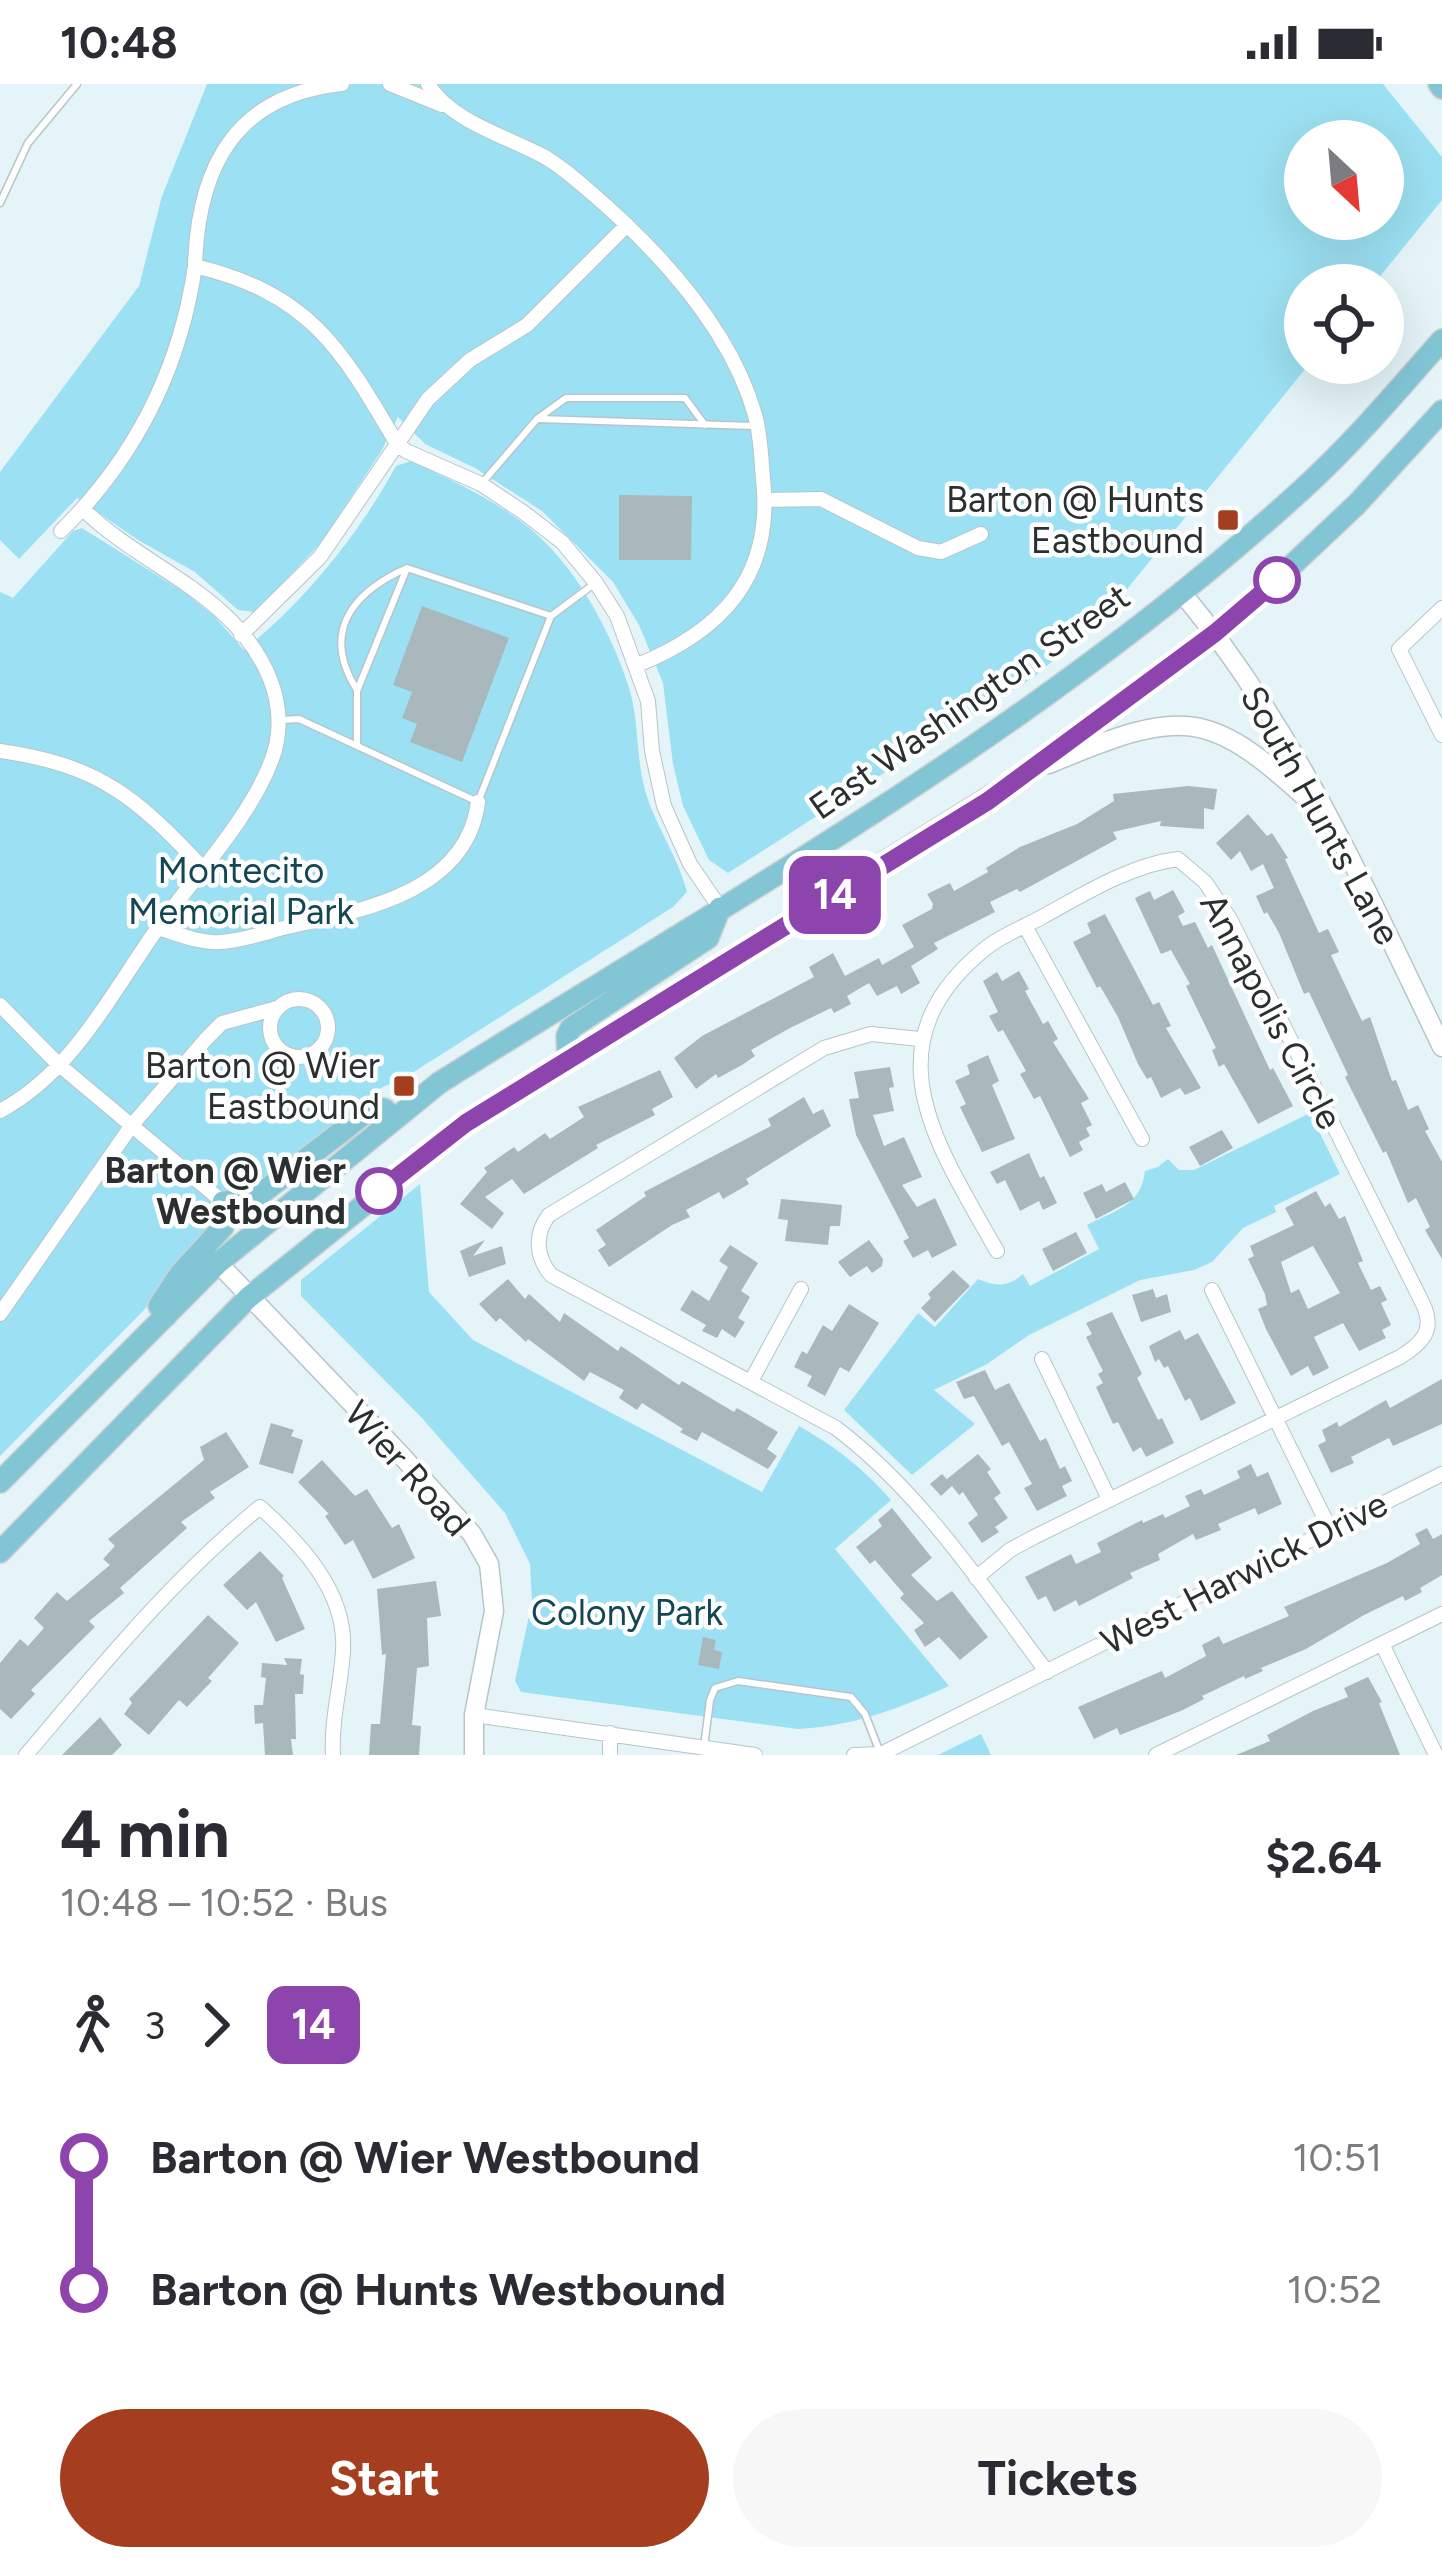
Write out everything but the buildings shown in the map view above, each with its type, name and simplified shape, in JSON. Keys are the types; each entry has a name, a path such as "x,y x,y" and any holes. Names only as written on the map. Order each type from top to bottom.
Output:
{"main road":[{"name":"East Washington Street","path":"0,1482 218,1263 394,1118 440,1083 960,757 1182,593 1346,448 1442,340"},
{"path":"0,1552 248,1298 466,1123 1028,773 1215,633 1357,505 1442,411"},
{"name":"South Hunts Lane","path":"1182,593 1250,681 1334,824 1442,1047"},
{"path":"1028,773 1113,735 1158,726 1193,726 1225,735 1257,753 1334,824"},
{"path":"568,1059 567,1036 572,1028 708,938 720,908"},
{"path":"166,1316 159,1306 168,1290 223,1227 223,1202 254,1199 368,1111 384,1109 394,1118"},
{"name":"Wier Road","path":"218,1263 401,1455 472,1534 489,1564 494,1611 474,1715 473,1755"}],"street":[{"path":"61,531 83,509 147,421 170,372 188,311 204,193 228,138 271,104 321,86 342,84"},
{"path":"390,84 549,159 627,225 704,316 745,388 757,427 766,500 758,551 742,589 680,648 635,666"},
{"path":"428,84 446,107"},
{"path":"241,635 320,556 428,399 470,360 527,325 627,225"},
{"path":"195,266 245,278 284,300 328,338 395,442 481,484 562,542 596,583 616,616 648,701 664,806 690,864 720,908"},
{"path":"766,500 821,499 918,548 941,552 981,534"},
{"path":"0,1111 58,1064 92,1028 157,928 259,788 274,756 280,720 270,679 219,608 190,584 112,537 83,509"},
{"path":"1442,608 1399,649 1442,735"},
{"path":"0,751 43,757 109,782 164,826 202,867"},
{"path":"157,928 218,943 395,900 436,875 458,852 475,823 478,802"},
{"name":"Annapolis Circle","path":"920,1039 943,996 987,947 1143,867 1178,859 1205,882 1230,919 1430,1318 1423,1340 1400,1358 1010,1550 976,1578"},
{"path":"1024,926 1142,1139"},
{"path":"0,1314 132,1125 222,1023 295,999 314,1003 328,1027 322,1045 307,1056 280,1051 269,1025 278,1008"},
{"path":"0,1005 58,1064 223,1202"},
{"path":"997,1251 927,1114 920,1039 871,1034 824,1048 549,1215 542,1225 539,1254 551,1275 836,1428 876,1459 1047,1672"},
{"path":"751,1381 801,1288"},
{"path":"1212,1290 1329,1527"},
{"path":"1042,1359 1109,1499"},
{"name":"West Harwick Drive","path":"881,1754 1442,1474"},
{"path":"26,1755 137,1625 224,1536 260,1507 286,1530 324,1579 341,1622 344,1649 332,1755"},
{"path":"1156,1755 1442,1614"},
{"path":"1382,1644 1436,1755"},
{"path":"474,1715 755,1755"},
{"path":"610,1733 610,1755"},
{"path":"854,1755 881,1754"}],"lane":[{"path":"0,203 28,143 77,84"},
{"path":"481,484 537,419 566,398 685,398 705,425"},
{"path":"537,419 757,427"},
{"path":"357,691 344,669 340,645 347,614 375,582 407,568 550,616"},
{"path":"357,743 357,691 407,568"},
{"path":"280,720 299,719 357,743 478,802 550,616 596,583"},
{"path":"704,1747 715,1688 738,1681 851,1696 865,1714 881,1754"}],"green space":[{"path":"207,84 1383,84 1442,157 1442,200 1390,264 1284,264 1284,384 1293,384 1107,614 1035,676 728,873 709,860 683,806 663,683 639,625 613,582 542,511 475,468 425,444 398,417 382,450 320,544 255,612 238,610 195,572 77,498 19,559 0,540 0,472 139,286 162,196"},
{"name":"Montecito Memorial Park","path":"411,461 523,523 574,577 613,645 630,691 645,790 687,892 673,907 409,1075 381,1088 257,1190 177,1267 144,1310 0,1456 0,592 13,598 73,531 82,528 187,594 244,650 329,565 396,466"},
{"path":"1310,1113 1340,1174 1274,1206 1276,1212 1243,1228 1212,1262 1140,1280 1029,1335 987,1364 934,1390 975,1424 912,1475 844,1410 918,1313 935,1327 978,1279 1001,1284 1023,1274 1030,1286 1099,1249 1087,1225 1133,1200 1145,1171 1168,1159 1179,1170 1194,1170"},
{"name":"Colony Park","path":"420,1184 429,1292 473,1340 762,1492 799,1426 870,1478 891,1500 835,1549 949,1686 875,1715 798,1729 521,1692 515,1681 532,1602 530,1564 505,1513 421,1417 301,1296 301,1280"},
{"path":"981,1734 991,1755 938,1755"}],"bus line":[{"name":"14","path":"379,1191 466,1123 988,801 1215,633 1277,580"}],"place":[{"name":"Barton @ Hunts Eastbound","path":"1228,520"},
{"name":"Barton @ Wier Eastbound","path":"404,1086"},
{"name":"Barton @ Wier Westbound","path":"379,1191"}]}
